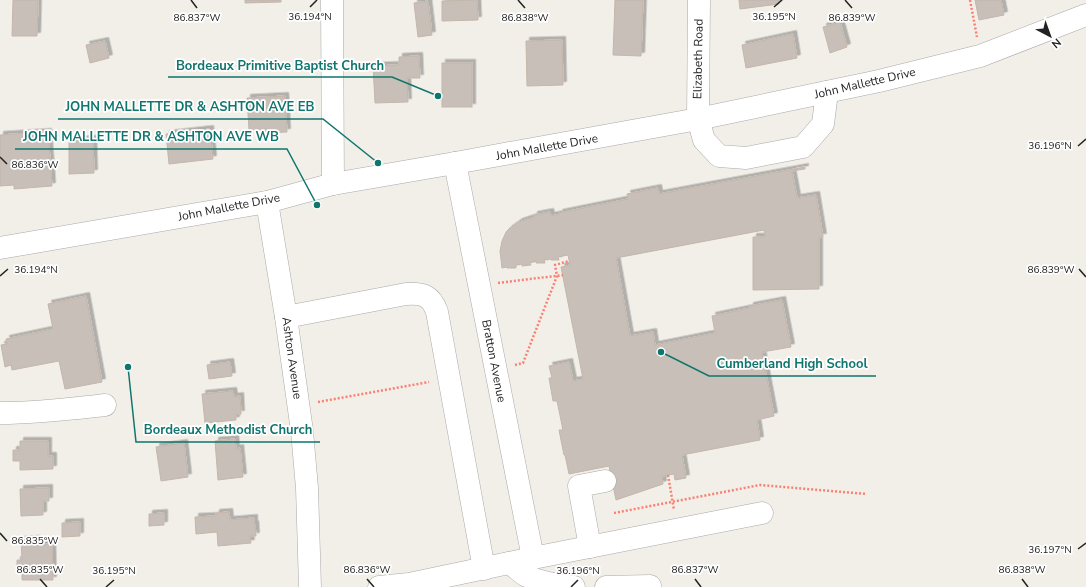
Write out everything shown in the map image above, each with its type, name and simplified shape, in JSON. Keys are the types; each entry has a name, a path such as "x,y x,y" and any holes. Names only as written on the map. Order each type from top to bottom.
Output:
{"street":[{"path":"332,0 333,184"},
{"name":"Elizabeth Road","path":"699,0 698,119 704,140 719,156 746,158 803,148 823,124 827,92"},
{"name":"John Mallette Drive","path":"0,248 267,202 333,184 698,119 880,81 980,56 1086,15"},
{"name":"Bratton Avenue","path":"455,163 533,558"},
{"name":"Ashton Avenue","path":"267,202 300,412 307,488 310,587"},
{"path":"286,316 406,294 423,295 430,298 434,304 439,319 484,569"},
{"path":"0,412 48,412 105,405"},
{"path":"590,547 579,486 605,481"},
{"path":"379,587 409,584 762,513"},
{"path":"510,563 525,575 539,581 574,587"},
{"path":"606,587 650,586"}],"path":[{"path":"970,0 980,56"},
{"path":"479,285 563,275"},
{"path":"668,475 678,530"},
{"path":"614,513 760,485 867,494"}],"building":[{"path":"13,0 38,0 37,36 12,36"},
{"path":"245,0 281,0 281,2 245,3"},
{"path":"477,0 478,20 442,21 442,1"},
{"path":"615,0 643,0 641,56 613,55"},
{"path":"739,0 778,0 779,4 740,9"},
{"path":"975,0 1001,0 1004,15 979,20"},
{"path":"428,1 432,35 418,37 414,3"},
{"path":"840,22 847,47 830,53 823,27"},
{"path":"793,34 797,58 746,68 742,45"},
{"path":"562,40 563,85 527,86 526,41"},
{"path":"105,41 109,58 90,63 86,45"},
{"path":"419,56 420,78 407,78 408,102 375,103 373,66 399,65 399,57"},
{"path":"442,63 472,63 472,107 442,107"},
{"path":"285,96 287,132 266,133 265,129 249,130 247,98"},
{"path":"210,129 213,159 169,164 166,134"},
{"path":"48,132 52,186 14,189 14,185 0,186 0,135"},
{"path":"93,139 94,173 69,174 69,140"},
{"path":"805,167 805,169 792,171 797,198 816,195 823,237 819,237 819,289 753,290 753,237 765,237 764,230 616,258 630,336 653,332 655,345 715,333 712,316 750,308 750,306 782,300 791,347 762,352 774,416 757,420 760,440 682,455 686,478 675,480 674,474 662,476 663,484 616,500 609,466 569,474 559,430 563,430 557,401 553,401 549,378 552,378 549,366 569,362 573,381 583,379 561,267 570,265 568,255 558,257 559,260 544,260 545,263 536,263 536,261 530,263 531,265 522,266 522,264 516,265 516,268 502,268 500,251 506,232 519,222 534,217 534,215 550,212 551,216 560,214 559,213 628,199 627,194 658,188 659,194"},
{"path":"86,296 102,382 65,389 59,361 12,370 11,365 5,367 1,345 7,344 6,339 53,329 48,304"},
{"path":"230,362 232,376 209,379 207,365"},
{"path":"233,391 234,397 240,396 241,414 236,414 236,420 205,423 202,394"},
{"path":"235,439 236,449 240,448 243,477 218,480 215,441"},
{"path":"20,441 48,441 48,456 53,456 53,469 20,470 20,461 13,461 13,450 20,450"},
{"path":"184,443 188,477 161,481 156,447"},
{"path":"49,488 49,501 43,501 43,515 21,516 20,489"},
{"path":"229,512 230,520 254,518 256,536 250,536 251,543 218,546 217,532 196,534 195,517 216,516 216,513"},
{"path":"164,513 164,525 149,526 149,514"},
{"path":"80,522 80,536 62,537 62,523"},
{"path":"37,539 37,545 52,544 53,580 22,580 22,569 17,569 17,560 22,560 21,540"}],"place":[{"name":"Bordeaux Primitive Baptist Church","path":"438,96"},
{"name":"JOHN MALLETTE DR & ASHTON AVE EB","path":"378,163"},
{"name":"JOHN MALLETTE DR & ASHTON AVE WB","path":"317,205"},
{"name":"Cumberland High School","path":"661,352"},
{"name":"Bordeaux Methodist Church","path":"128,367"}]}
